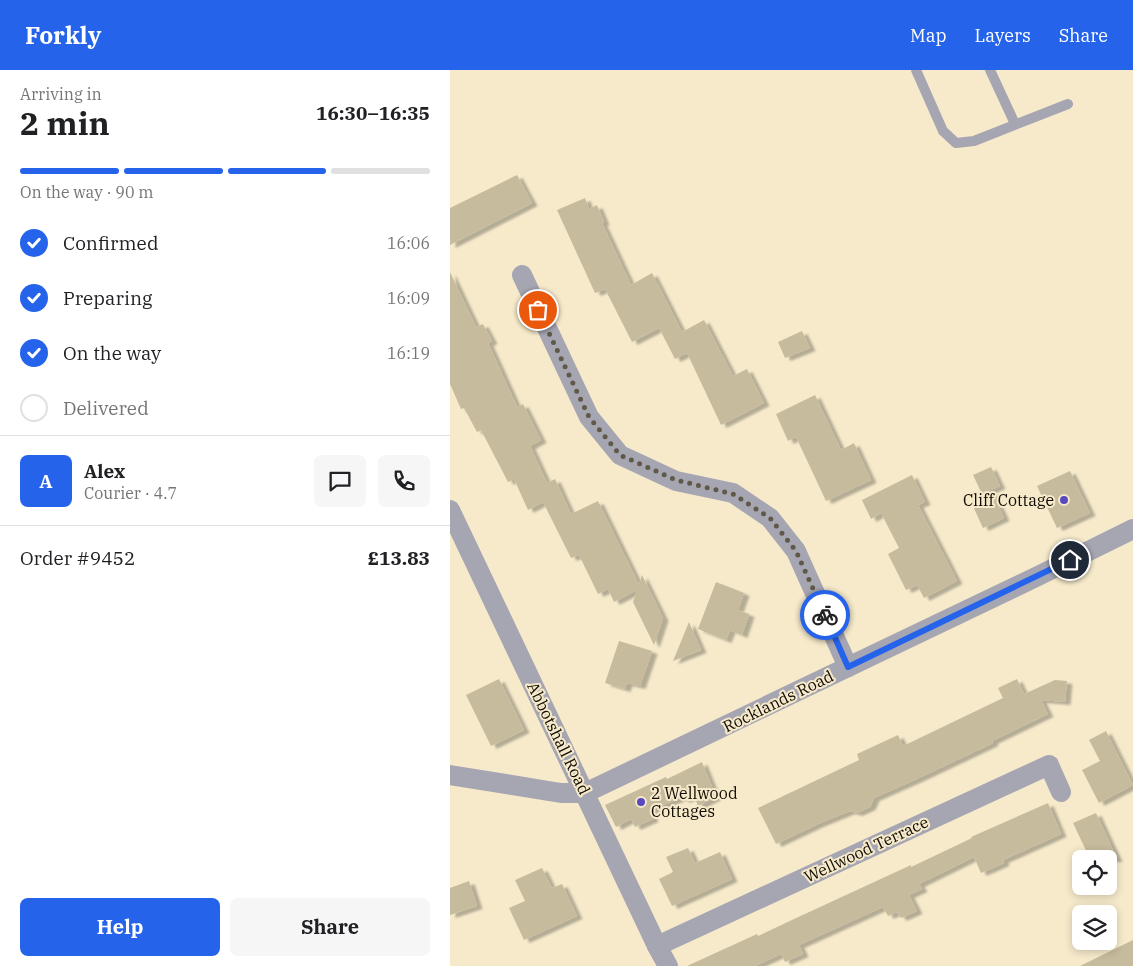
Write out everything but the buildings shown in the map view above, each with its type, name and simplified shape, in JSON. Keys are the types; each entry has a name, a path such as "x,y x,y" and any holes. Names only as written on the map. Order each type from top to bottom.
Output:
{"street":[{"path":"522,275 589,417 620,455 676,480 733,494 770,518 796,551 848,667"},
{"name":"Abbotshall Road","path":"450,510 668,966"},
{"name":"Rocklands Road","path":"586,793 1133,529"},
{"name":"Wellwood Terrace","path":"657,946 1048,765 1061,792"},
{"path":"450,775 561,793 586,793"}],"lane":[{"path":"916,70 943,131 956,143 974,141 1068,104"},
{"path":"990,70 1015,124"}],"way so far":[{"path":"538,310 589,417 620,455 676,480 733,494 770,518 796,551 825,615"}],"place":[{"name":"Cliff Cottage","path":"1064,500"},
{"name":"2 Wellwood Cottages","path":"641,802"}],"route":[{"path":"825,615 848,667 1070,560"}]}
